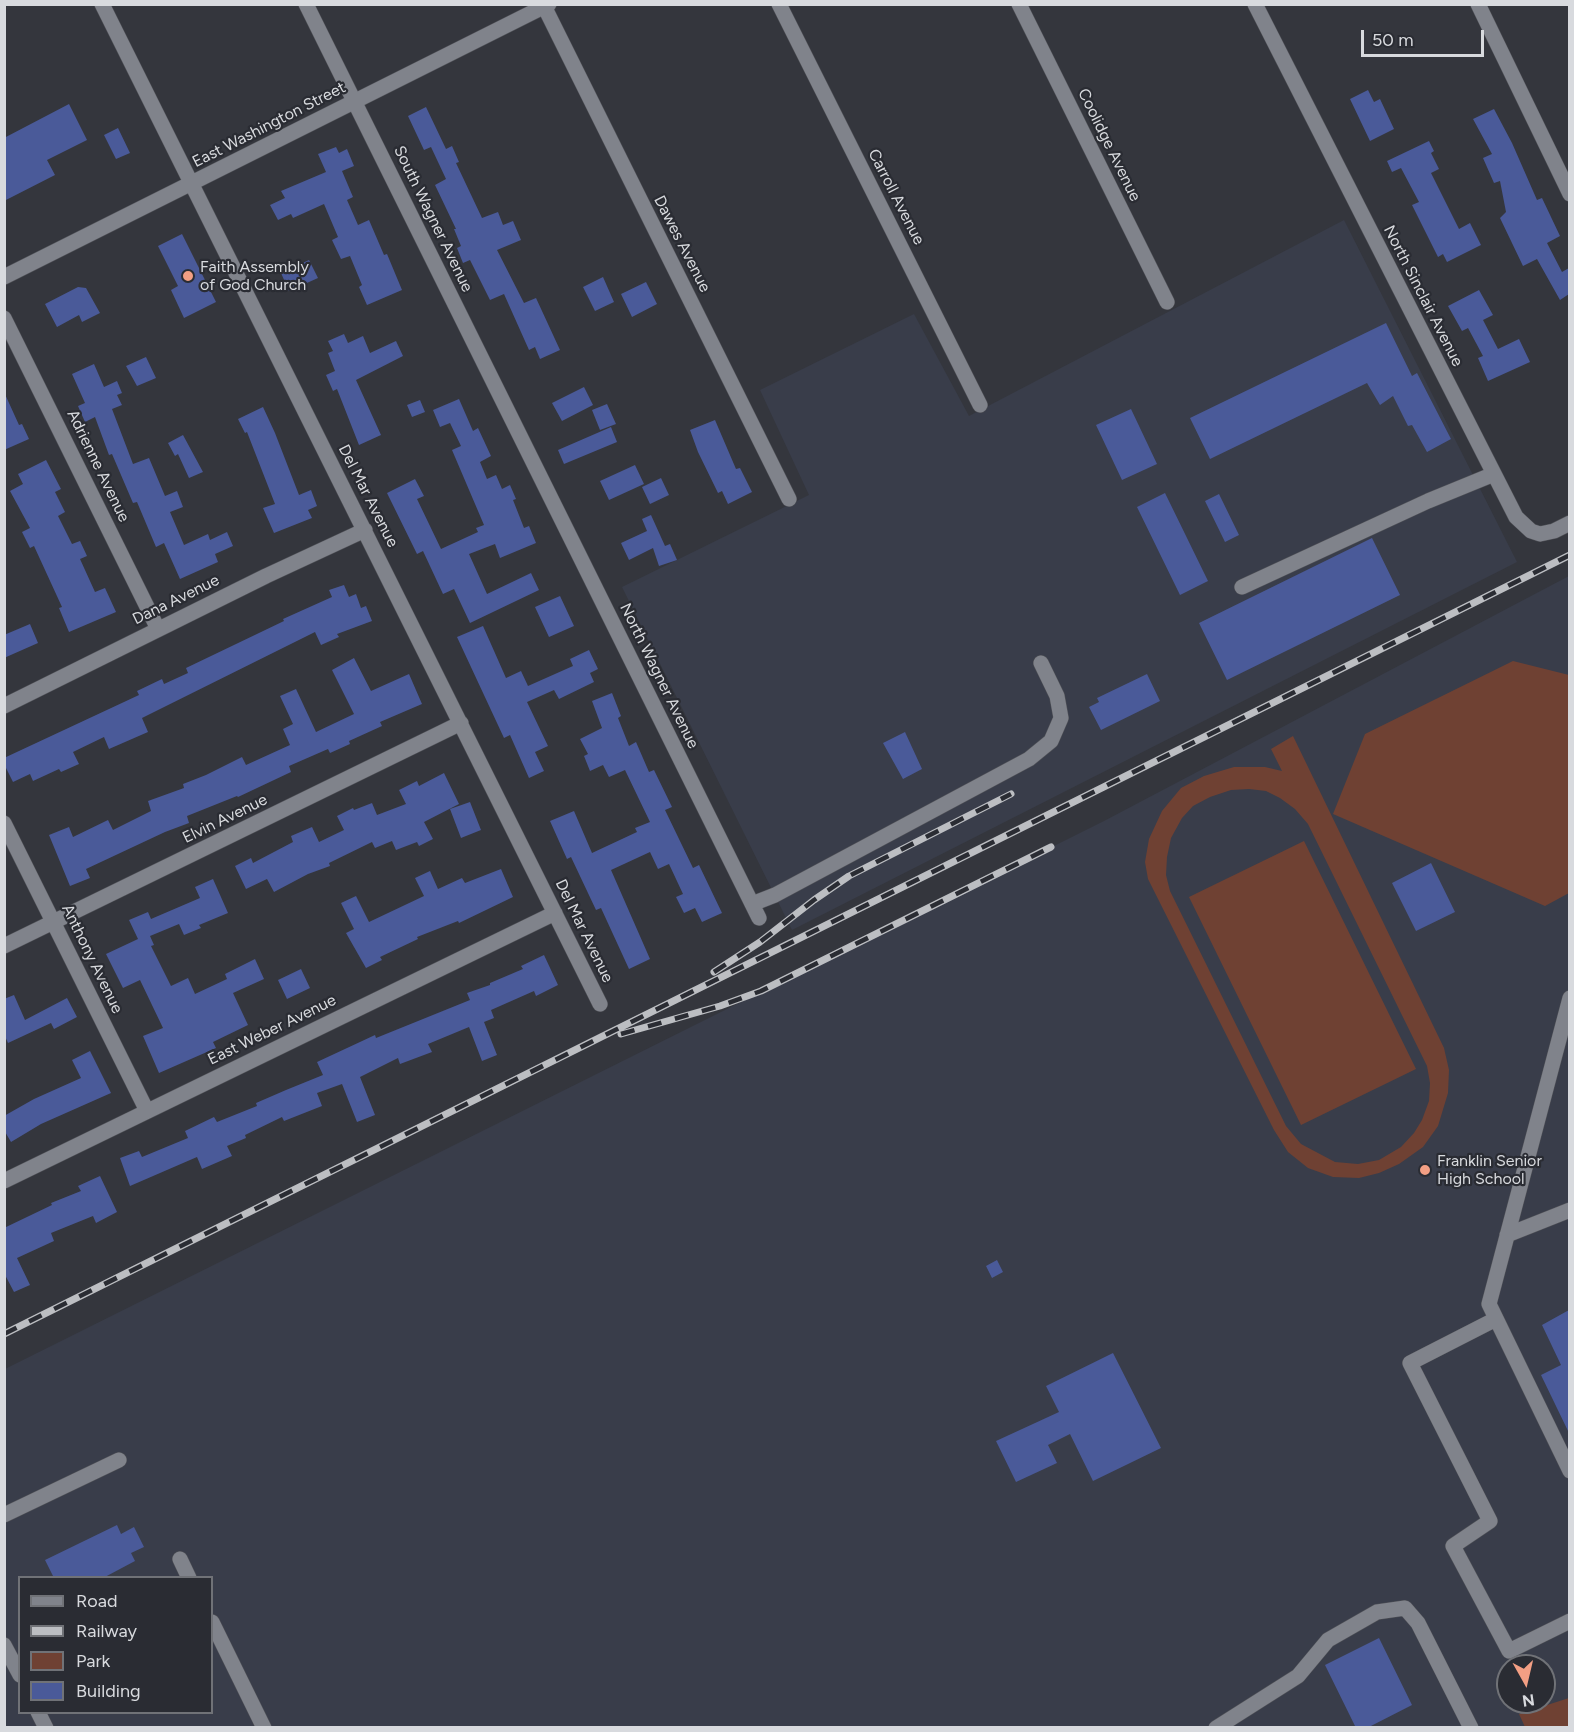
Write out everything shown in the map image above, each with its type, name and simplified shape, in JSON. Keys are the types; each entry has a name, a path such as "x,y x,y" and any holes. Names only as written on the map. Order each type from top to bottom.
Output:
{"street":[{"name":"Del Mar Avenue","path":"102,4 600,1004"},
{"name":"South Wagner Avenue","path":"306,4 527,450"},
{"name":"Carroll Avenue","path":"779,4 980,405"},
{"name":"Coolidge Avenue","path":"1019,4 1167,302"},
{"name":"North Sinclair Avenue","path":"1255,4 1516,517 1531,531 1540,534 1569,523"},
{"path":"1478,4 1569,194"},
{"name":"East Washington Street","path":"4,277 545,5"},
{"name":"Dawes Avenue","path":"545,5 789,499"},
{"name":"Adrienne Avenue","path":"4,318 158,629"},
{"name":"North Wagner Avenue","path":"527,450 756,911 775,895 1029,759 1051,741 1062,718 1058,696 1041,663"},
{"path":"1242,587 1428,501 1494,474"},
{"name":"Dana Avenue","path":"4,706 266,576 365,530"},
{"name":"Elvin Avenue","path":"4,946 461,723"},
{"name":"Anthony Avenue","path":"4,824 147,1111"},
{"name":"East Weber Avenue","path":"4,1181 555,913"},
{"path":"1569,998 1488,1304 1569,1471"},
{"path":"1507,1235 1569,1210"},
{"path":"1496,1319 1410,1363 1490,1521 1453,1546 1509,1651 1569,1622"},
{"path":"4,1515 119,1460"},
{"path":"180,1559 188,1576"},
{"path":"1216,1728 1298,1676 1328,1640 1377,1612 1405,1608 1418,1623 1471,1728"},
{"path":"213,1624 264,1728"},
{"path":"4,1646 18,1671"},
{"path":"39,1714 46,1728"}],"shaded area":[{"path":"1344,220 1517,562 792,930 622,587 809,495 760,390 914,314 969,416"},
{"path":"1569,576 1569,1727 5,1728 5,1369 1104,821"}],"green space":[{"path":"1513,661 1569,675 1569,893 1545,906 1333,814 1365,734"},
{"path":"1293,736 1444,1048 1449,1070 1448,1093 1438,1126 1423,1147 1399,1164 1379,1173 1359,1178 1333,1177 1308,1168 1288,1152 1274,1130 1148,879 1145,862 1149,839 1162,811 1181,788 1204,776 1234,767 1265,767 1282,771 1271,749","holes":["1231,790 1266,791 1295,809 1308,824 1427,1066 1430,1083 1429,1101 1422,1120 1401,1147 1379,1160 1358,1164 1335,1162 1301,1144 1286,1126 1170,891 1166,875 1171,838 1182,818 1193,806"]},
{"path":"1304,841 1416,1069 1301,1125 1189,897"},
{"path":"1569,1698 1569,1727 1525,1727 1519,1714 1556,1714 1556,1702"}],"building":[{"path":"1368,90 1374,102 1380,99 1394,129 1370,141 1350,99"},
{"path":"69,104 87,140 47,160 55,175 4,201 4,138"},
{"path":"426,107 446,149 452,146 459,162 456,163 482,218 498,212 503,225 513,221 521,240 497,250 524,303 536,298 560,350 540,359 535,347 529,350 504,294 490,300 470,260 463,263 457,248 461,246 454,229 456,229 435,185 446,179 431,147 424,150 408,116"},
{"path":"1494,109 1537,200 1542,198 1560,236 1547,243 1562,272 1569,268 1569,294 1560,300 1537,259 1523,266 1500,218 1506,212 1500,181 1494,183 1483,158 1492,154 1473,119"},
{"path":"118,128 130,153 116,159 104,135"},
{"path":"1429,141 1434,151 1431,153 1439,169 1431,173 1459,229 1470,223 1481,245 1447,262 1443,254 1438,257 1412,205 1419,202 1401,168 1392,172 1387,161"},
{"path":"336,147 339,153 347,149 354,166 342,171 353,197 347,200 358,225 369,220 402,290 367,305 359,287 362,285 350,256 341,259 332,240 338,237 324,204 293,218 291,214 278,220 270,205 285,198 281,191 326,172 318,154"},
{"name":"Faith Assembly of God Church","path":"182,234 216,302 184,318 171,290 178,286 158,246"},
{"path":"309,260 318,278 289,291 281,273"},
{"path":"603,277 614,302 595,311 583,287"},
{"path":"646,282 657,304 632,317 621,294"},
{"path":"78,287 86,288 100,313 82,322 79,315 57,327 45,304"},
{"path":"1479,290 1493,315 1483,320 1498,349 1519,339 1530,362 1488,381 1478,358 1483,356 1468,328 1462,331 1448,306"},
{"path":"1386,323 1412,376 1417,373 1451,439 1427,452 1412,425 1408,426 1393,396 1380,405 1367,383 1210,459 1190,418"},
{"path":"344,334 348,343 363,336 370,353 396,341 403,356 356,380 381,435 359,445 337,389 333,391 326,375 335,371 328,353 333,351 328,341"},
{"path":"146,357 156,378 137,386 126,366"},
{"path":"94,364 104,387 117,381 122,393 117,395 122,405 112,409 133,464 149,458 165,496 177,491 183,507 170,512 184,545 208,534 210,540 227,532 233,546 215,554 218,562 180,579 164,543 156,547 137,502 133,503 112,454 109,455 95,417 85,422 78,406 85,403 72,374"},
{"path":"584,387 593,405 562,421 552,403"},
{"path":"4,392 19,425 22,424 29,439 4,450"},
{"path":"459,399 473,431 478,428 491,456 480,462 487,479 496,475 502,489 510,485 524,528 529,526 536,543 500,558 495,544 469,554 487,594 531,573 539,590 470,623 454,589 443,594 423,551 417,554 387,493 415,479 424,496 417,499 441,549 478,532 476,528 484,525 452,450 461,446 450,423 440,427 433,410"},
{"path":"420,400 425,412 412,417 407,405"},
{"path":"607,404 616,424 600,430 592,410"},
{"path":"263,407 299,495 311,490 317,506 308,510 312,518 274,533 263,508 275,504 247,432 245,433 238,419"},
{"path":"1131,409 1157,464 1122,480 1096,425"},
{"path":"715,420 736,469 740,468 752,492 728,504 722,491 718,493 690,430"},
{"path":"611,427 617,442 564,464 558,450"},
{"path":"183,435 203,472 189,478 178,454 175,456 168,443"},
{"path":"46,460 61,489 55,492 65,512 58,516 72,544 80,541 87,556 80,559 95,592 105,588 116,612 69,632 59,608 62,607 34,546 30,548 22,532 30,528 10,491 23,484 18,474"},
{"path":"635,465 644,484 609,500 600,481"},
{"path":"661,478 669,495 650,504 642,487"},
{"path":"1165,493 1208,581 1180,595 1137,507"},
{"path":"1219,494 1239,535 1225,542 1205,501"},
{"path":"651,515 665,546 670,544 677,560 659,566 653,548 629,560 621,543 647,531 642,519"},
{"path":"1372,538 1400,595 1227,680 1199,623"},
{"path":"344,585 349,597 356,594 361,608 366,606 372,621 337,634 339,637 321,645 315,632 142,718 148,732 109,749 104,737 73,752 79,764 61,772 59,769 33,781 30,774 13,782 4,764 4,758 139,695 137,691 162,679 164,684 188,673 186,668 332,597 329,590"},
{"path":"560,596 574,626 549,637 535,607"},
{"path":"30,624 38,643 4,658 4,635"},
{"path":"483,626 506,678 521,671 528,686 573,666 570,659 589,650 598,669 590,673 594,682 559,699 554,690 527,702 548,746 535,752 544,771 529,778 510,735 504,738 457,637"},
{"path":"354,658 371,691 409,674 422,704 380,722 382,726 349,741 350,744 330,753 328,749 289,766 291,772 238,797 187,816 189,823 86,869 90,878 70,886 49,835 69,827 73,837 108,820 113,830 151,811 148,801 184,788 183,784 242,757 246,765 290,745 283,729 293,724 280,696 296,689 316,732 354,714 332,670"},
{"path":"1147,674 1160,701 1101,730 1089,707 1099,702 1097,698"},
{"path":"612,693 621,716 618,718 629,746 636,742 649,772 654,770 672,807 665,810 693,868 699,865 722,913 702,922 695,908 684,913 676,897 683,894 669,864 658,869 650,852 611,870 650,959 629,969 601,908 596,910 571,857 567,859 550,821 574,811 592,853 637,832 635,828 650,822 625,770 609,777 603,765 590,771 584,756 588,754 580,739 602,728 592,701"},
{"path":"905,732 922,769 903,779 883,743"},
{"path":"444,773 459,804 424,822 433,839 419,846 417,842 396,850 392,841 375,848 372,842 329,863 330,866 308,874 274,892 267,879 246,889 235,866 251,858 253,863 293,842 291,836 312,827 319,842 344,830 337,816 353,808 354,810 372,803 377,815 406,804 399,790 417,781 419,786"},
{"path":"470,802 481,830 461,838 450,809"},
{"path":"1431,863 1455,912 1416,931 1392,883"},
{"path":"501,869 513,897 459,923 458,921 417,937 418,939 380,957 382,960 366,968 346,933 354,929 341,903 356,896 369,922 424,896 415,878 430,871 438,889 462,878 465,883"},
{"path":"213,879 228,913 199,925 201,928 184,935 179,924 150,936 154,945 151,946 171,986 188,978 195,994 227,979 225,974 255,959 264,979 233,993 248,1025 213,1042 216,1048 159,1073 143,1036 163,1028 140,980 123,988 106,954 138,939 129,920 148,912 151,919 200,898 195,887"},
{"path":"544,955 558,985 536,996 534,991 491,1010 494,1018 484,1022 497,1055 482,1061 469,1027 428,1044 432,1052 400,1064 398,1058 360,1077 375,1115 357,1122 342,1084 317,1093 322,1106 284,1121 282,1117 227,1146 232,1156 202,1169 197,1157 130,1186 120,1158 139,1151 142,1157 188,1138 185,1131 214,1117 217,1122 323,1075 317,1062 375,1035 376,1038 470,1000 467,993 523,969 521,966"},
{"path":"301,969 310,988 287,999 278,980"},
{"path":"14,995 25,1020 67,998 77,1017 54,1029 51,1023 8,1043 4,1034 4,999"},
{"path":"90,1051 111,1093 41,1124 11,1142 4,1130 4,1116 34,1099 81,1078 72,1060"},
{"path":"100,1176 117,1212 96,1223 93,1216 51,1233 54,1241 17,1258 30,1285 14,1292 4,1273 4,1228 52,1205 51,1203 81,1191 78,1186"},
{"path":"997,1260 1003,1272 992,1278 986,1266"},
{"path":"1569,1310 1569,1433 1541,1375 1561,1365 1542,1325"},
{"path":"1113,1353 1161,1448 1093,1481 1070,1434 1048,1445 1057,1463 1016,1482 996,1441 1059,1412 1046,1386"},
{"path":"117,1525 121,1534 134,1527 144,1547 131,1553 135,1561 107,1576 53,1576 45,1560"},
{"path":"1379,1638 1412,1705 1367,1728 1356,1728 1325,1665"}],"railway":[{"path":"4,1334 1570,555"},
{"path":"714,972 760,942 849,876 1011,794"},
{"path":"621,1034 720,1006 761,991 1051,847"}],"place":[{"name":"Faith Assembly of God Church","path":"188,276"},
{"name":"Franklin Senior High School","path":"1425,1170"}]}
